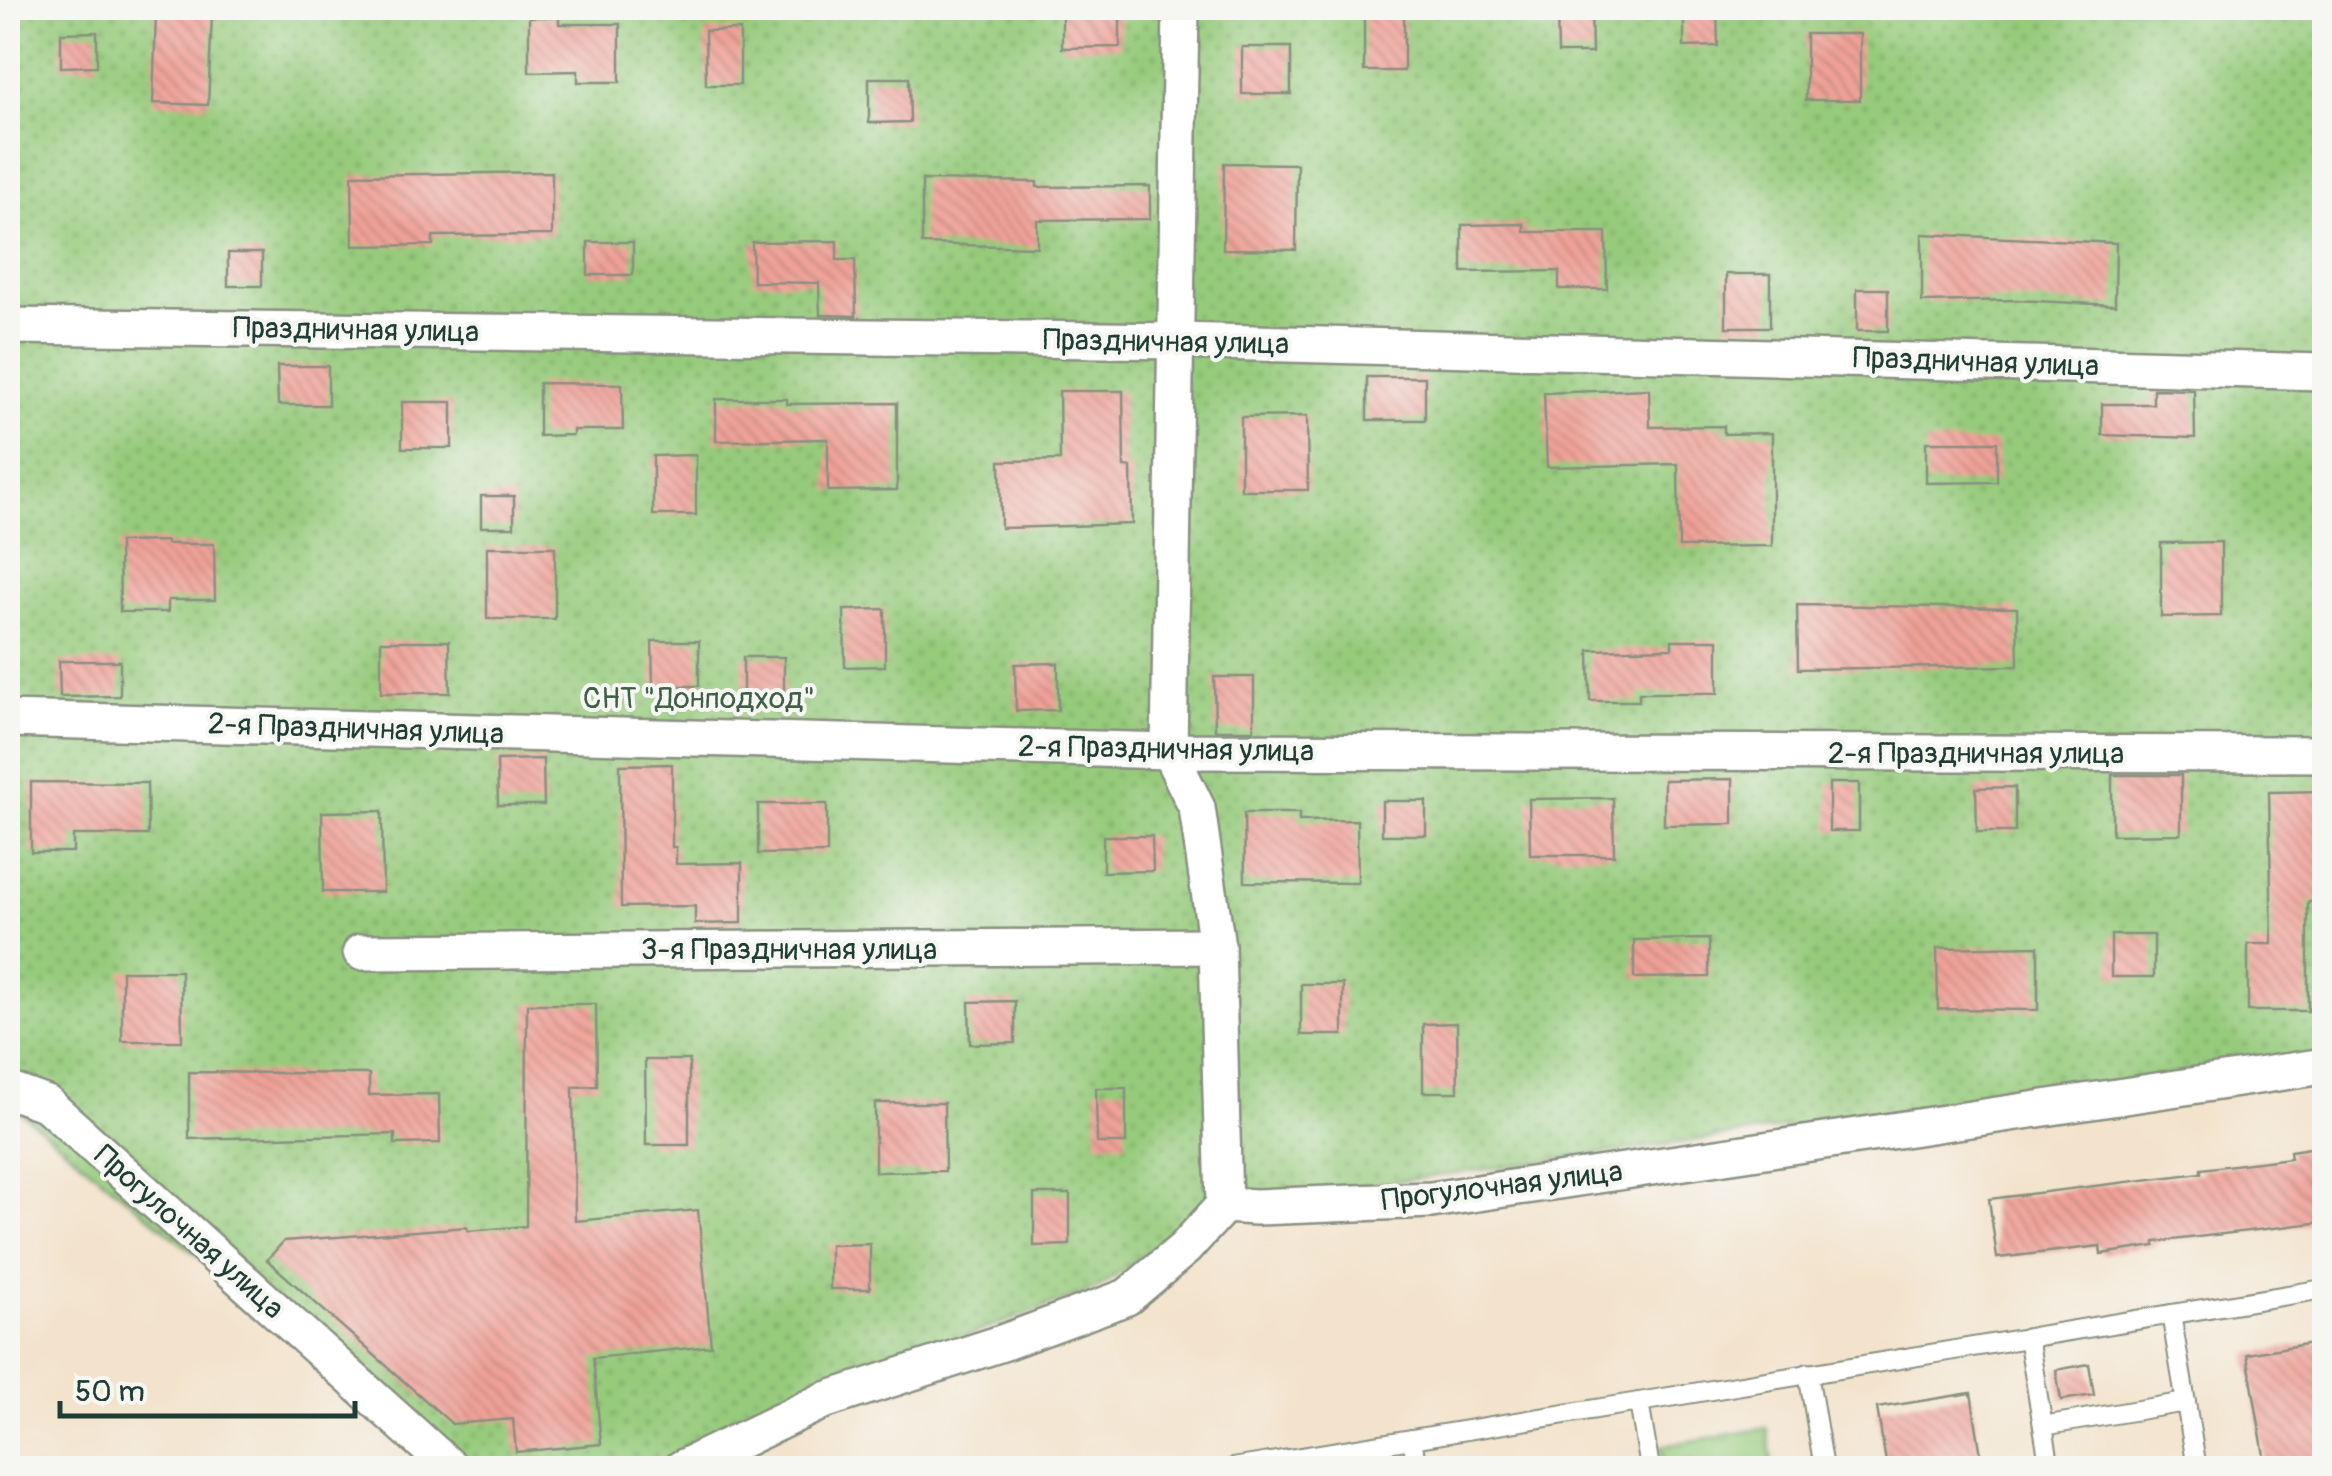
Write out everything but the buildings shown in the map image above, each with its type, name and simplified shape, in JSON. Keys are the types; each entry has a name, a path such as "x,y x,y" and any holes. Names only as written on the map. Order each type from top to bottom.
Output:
{"street":[{"path":"682,1468 822,1401 1002,1343 1127,1297 1186,1248 1224,1205 1217,946 1198,808 1169,751 1180,8"},
{"name":"Праздничная улица","path":"8,326 1178,341 2324,372"},
{"name":"2-я Праздничная улица","path":"8,719 1169,751 2324,754"},
{"name":"3-я Праздничная улица","path":"361,952 1217,946"},
{"name":"Прогулочная улица","path":"1224,1205 1431,1200 2324,1066"},
{"name":"Прогулочная улица","path":"8,1090 47,1104 451,1468"}],"lane":[{"path":"1233,1468 2324,1288"},
{"path":"2172,1314 2197,1468"},
{"path":"2028,1337 2050,1468"},
{"path":"1808,1374 1824,1468"},
{"path":"1639,1402 1650,1468"},
{"path":"2043,1426 2186,1402"},
{"path":"1412,1439 1417,1468"}],"green space":[{"name":"СНТ \"Донподход\"","path":"8,8 2324,8 2324,1054 1242,1200 1159,1245 1096,1289 780,1404 676,1468 458,1468 8,1102"},
{"path":"1767,1428 1774,1468 1665,1468 1661,1446"}]}
